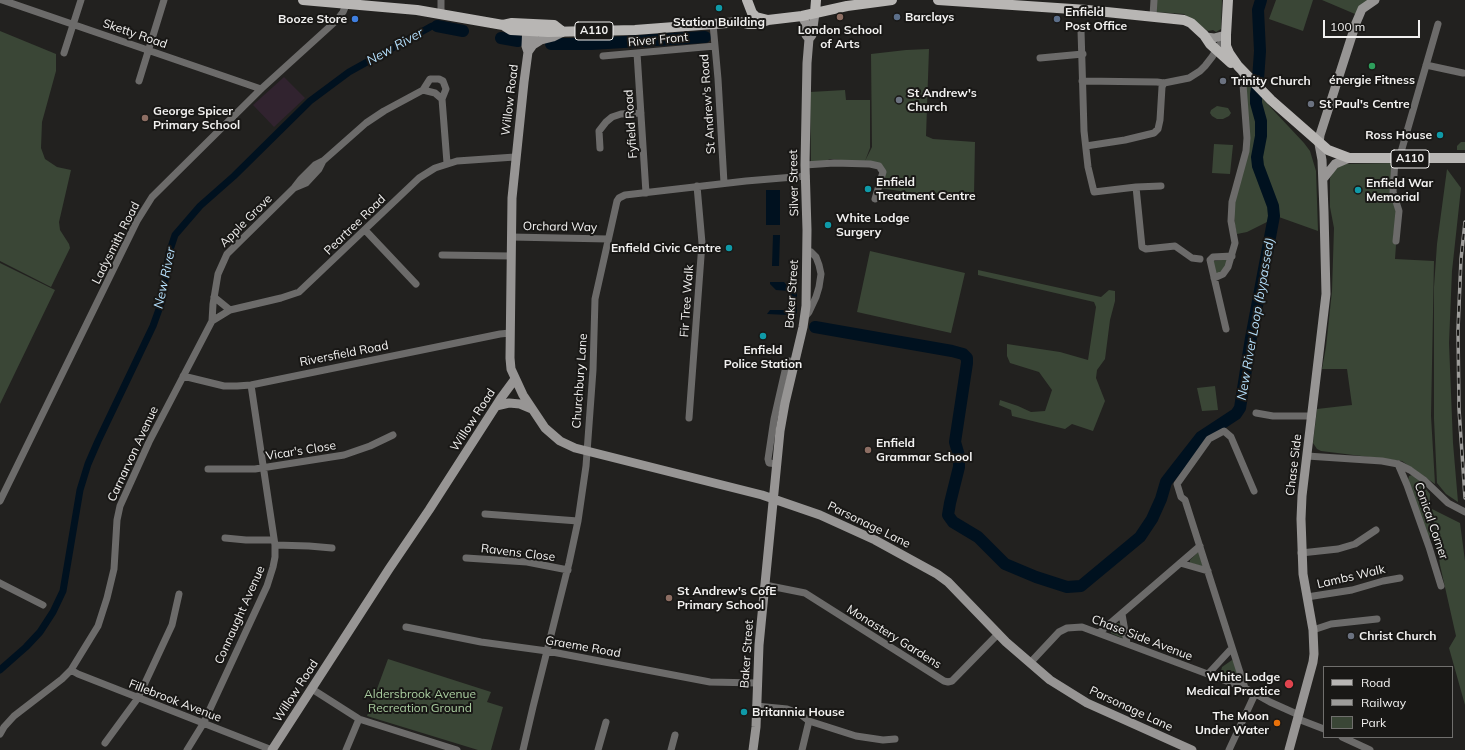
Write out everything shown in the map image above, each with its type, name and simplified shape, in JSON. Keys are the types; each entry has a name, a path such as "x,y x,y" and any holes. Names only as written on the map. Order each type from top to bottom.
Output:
{"main road":[{"name":"A110","path":"303,0 417,10 503,25 511,30 554,25 563,32 596,32 740,22 757,24 766,19"},
{"path":"747,0 752,14 756,17 766,19 802,16 847,6 892,0"},
{"path":"815,13 816,0"},
{"path":"938,0 1086,10 1184,20 1191,24 1206,38 1210,44 1230,63 1240,69"},
{"path":"1228,0 1226,35 1227,50 1240,69"},
{"name":"A110","path":"740,22 752,14"},
{"name":"A110","path":"1240,69 1319,144 1328,150 1349,158 1465,158"}],"street":[{"name":"Sketty Road","path":"2,0 261,89"},
{"path":"64,53 72,24 81,0"},
{"path":"139,81 164,0"},
{"path":"441,0 441,14"},
{"path":"1153,16 1154,0"},
{"path":"1319,144 1320,135 1356,23 1362,10 1375,0"},
{"name":"Ladysmith Road","path":"0,501 138,221 152,197 261,89 337,20 346,4"},
{"name":"Silver Street","path":"807,251 805,165 807,63 809,39 812,35 815,13"},
{"name":"Silver Street","path":"802,16 806,24 806,35 809,39"},
{"name":"St Andrew's Road","path":"713,24 724,183"},
{"path":"1396,240 1399,211 1393,192 1397,159 1438,24"},
{"name":"Willow Road","path":"272,750 515,379 510,362 512,198 515,157 531,48 531,28"},
{"path":"1082,30 1084,131 1090,182 1094,192 1136,187 1161,186"},
{"path":"531,48 541,40 553,38 563,32"},
{"path":"1206,38 1226,35"},
{"path":"1082,81 1158,82 1164,84 1181,81 1195,75 1205,66 1226,35"},
{"name":"River Front","path":"603,56 714,46"},
{"name":"Fyfield Road","path":"637,53 646,193"},
{"path":"1040,58 1083,54"},
{"path":"1426,65 1462,72"},
{"path":"1214,278 1223,274 1228,267 1235,243 1232,221 1232,202 1246,151 1247,138 1240,69"},
{"name":"Apple Grove","path":"212,321 218,274 227,254 294,188 306,182 319,169 323,161 366,123 384,110 423,90 430,79 439,79 443,81 446,89 442,99 447,163"},
{"path":"1086,146 1125,140 1154,133 1158,129 1160,120 1162,87 1164,84"},
{"path":"423,90 434,93 442,99"},
{"path":"600,148 600,131 606,122 612,117 621,114 641,113"},
{"name":"Chase Side","path":"1289,750 1313,662 1314,646 1313,630 1303,574 1301,553 1301,512 1326,294 1323,179 1319,144"},
{"name":"Peartree Road","path":"212,321 230,310 281,298 299,292 420,178 435,168 447,163 474,159 515,157"},
{"path":"1323,179 1335,164 1349,158"},
{"path":"805,165 834,163 870,164 879,166 883,172 874,199"},
{"name":"Churchbury Lane","path":"524,750 568,570 578,521 587,451 593,370 595,299 615,205 619,198 625,195 724,183 806,176"},
{"name":"Fir Tree Walk","path":"689,418 702,243 697,186"},
{"path":"1136,187 1142,247 1146,249 1175,246 1192,258 1200,259"},
{"path":"365,230 416,284"},
{"name":"Orchard Way","path":"511,237 608,239"},
{"path":"805,317 810,312 816,297 821,274 820,265 816,257 811,252 807,251"},
{"name":"Baker Street","path":"753,750 756,727 757,683 780,431 781,402 796,362 805,317 807,251"},
{"path":"1226,329 1210,258 1223,255 1232,256"},
{"path":"442,256 511,256"},
{"path":"214,297 230,310"},
{"name":"Carnarvon Avenue","path":"0,734 4,726 14,716 55,686 71,670 98,626 114,569 117,520 122,500 149,442 212,321"},
{"name":"Riversfield Road","path":"183,376 224,386 251,385 510,333"},
{"name":"Parsonage Lane","path":"515,379 522,395 545,428 560,441 587,451 774,499 820,515 845,526 937,574 948,582 998,634 1050,680 1087,703 1192,750"},
{"name":"Connaught Avenue","path":"187,750 203,724 267,586 274,567 274,542 251,385"},
{"path":"496,406 509,403 520,404 532,409"},
{"path":"1256,413 1273,416 1312,416"},
{"path":"1246,688 1185,500 1181,497 1177,484 1209,439 1224,431 1231,437 1254,490"},
{"name":"Vicar's Close","path":"208,469 263,468 344,455 370,446 393,435"},
{"path":"1307,456 1382,461 1398,464 1424,480 1448,503 1465,512"},
{"name":"Conical Corner","path":"1398,464 1429,547 1441,586"},
{"path":"485,514 578,521"},
{"path":"1301,553 1338,549 1355,544 1376,530"},
{"path":"225,538 332,548"},
{"path":"1099,633 1200,546"},
{"name":"Ravens Close","path":"466,558 527,562 568,570"},
{"path":"1180,563 1208,571"},
{"name":"Lambs Walk","path":"1307,597 1352,590 1382,581 1400,578"},
{"path":"0,583 43,605"},
{"name":"Monastery Gardens","path":"765,585 805,593 944,681 948,682 952,681 991,643 998,634"},
{"path":"105,743 138,698 172,625 179,594"},
{"path":"1122,614 1127,643"},
{"path":"1313,630 1331,624 1377,619"},
{"name":"Graeme Road","path":"406,627 481,642 547,651 710,682 757,683"},
{"name":"Chase Side Avenue","path":"1030,663 1059,632 1067,628 1082,627 1246,688 1299,717 1323,728"},
{"path":"1208,674 1232,648"},
{"name":"Fillebrook Avenue","path":"71,670 203,724 272,750"},
{"path":"312,689 359,719 437,747 457,750"},
{"path":"1229,750 1255,694"},
{"path":"756,706 787,709 800,714 809,721 856,736 883,740 895,739"},
{"path":"346,750 359,719"},
{"path":"802,750 809,721"},
{"path":"598,750 606,722"},
{"path":"671,750 675,736"},
{"path":"1344,738 1370,750"}],"shaded area":[{"path":"284,77 305,98 274,127 253,105"}],"green space":[{"path":"1157,0 1222,0 1221,29 1216,32 1213,30 1208,31 1184,14 1156,12"},
{"path":"1276,0 1313,0 1303,31 1269,19"},
{"path":"1322,0 1368,0 1355,14"},
{"path":"0,31 56,54 56,71 42,122 41,148 45,159 57,167 71,170 59,222 60,230 70,248 51,287 0,261"},
{"path":"929,49 926,136 933,139 975,142 974,195 914,193 879,188 884,170 863,162 830,159 825,161 811,161 810,92 845,90 846,100 870,100 870,148 865,161 872,147 871,54"},
{"path":"1245,80 1310,151 1316,171 1318,231 1276,216 1247,232 1237,234 1233,202 1249,145"},
{"path":"1217,106 1228,108 1231,113 1223,119 1217,119 1210,113 1211,110"},
{"path":"1461,142 1465,142 1465,150 1457,150 1457,146"},
{"path":"1214,144 1233,145 1230,174 1212,173"},
{"path":"1392,163 1397,210 1393,239 1396,245 1395,259 1434,261 1431,416 1435,484 1402,461 1321,451 1317,449 1313,443 1317,409 1352,405 1347,369 1322,369 1332,291 1334,228 1330,207 1330,178 1338,167 1346,164"},
{"path":"1447,169 1461,188 1452,271 1449,343 1453,443 1458,502 1446,494 1437,483 1434,419 1434,287 1437,244"},
{"path":"870,251 965,273 951,333 857,312"},
{"path":"1228,259 1225,269 1216,275 1213,261"},
{"path":"0,263 55,290 0,404"},
{"path":"978,270 1101,297 1109,290 1115,291 1115,301 1110,320 1105,359 1097,370 1096,378 1105,401 1093,431 1072,424 1065,429 1012,416 1011,410 999,405 1000,400 1031,412 1045,411 1052,390 1039,372 1010,363 1007,356 1007,344 1060,352 1088,360 1096,307 1094,302 978,275"},
{"path":"1215,386 1218,410 1202,411 1197,388"},
{"path":"1412,475 1418,479 1430,494 1429,517 1431,527 1429,541 1408,480 1409,476"},
{"path":"1432,509 1460,523 1465,561 1465,705 1449,648 1456,636 1440,565"},
{"path":"1197,553 1199,553 1203,566 1190,563 1190,560"},
{"path":"1117,623 1120,623 1124,635 1122,638 1111,633 1111,630"},
{"name":"Aldersbrook Avenue Recreation Ground","path":"388,659 491,692 487,702 503,707 491,750 478,750 367,716"},
{"path":"1232,660 1235,662 1239,676 1237,679 1228,677 1221,671 1222,667"}],"water":[{"path":"766,190 780,190 780,225 766,225"},
{"path":"773,235 780,235 779,266 772,266"},
{"path":"770,282 784,282 793,292 797,292 797,313 793,315 793,319 788,319 788,315 767,314 770,310 788,310 789,291 776,290"}],"waterway":[{"name":"New River Loop (bypassed)","path":"815,327 963,354 967,358 967,363 955,442 959,456 959,467 948,515 953,522 978,537 1005,564 1036,577 1067,587 1081,586 1140,537 1152,519 1161,499 1166,482 1176,469 1201,437 1236,414 1240,408 1251,338 1274,216 1273,206 1258,166 1257,157 1261,136 1261,121 1256,103 1260,51 1258,10 1261,0"},
{"name":"New River","path":"0,670 26,647 40,632 53,612 63,591 80,490 88,464 153,326 162,301 169,253 175,235 200,206 234,176 310,101 349,72 432,26 437,26"},
{"name":"New River","path":"437,26 463,31"},
{"name":"New River Loop (bypassed)","path":"551,44 591,44 705,37"},
{"name":"New River Loop (bypassed)","path":"501,38 518,41"}],"railway":[{"path":"1465,222 1461,259 1458,330 1459,409 1465,498"}],"place":[{"name":"Station Building","path":"719,8"},
{"name":"London School of Arts","path":"840,17"},
{"name":"Barclays","path":"897,17"},
{"name":"Booze Store","path":"355,19"},
{"name":"Enfield Post Office","path":"1057,19"},
{"name":"énergie Fitness","path":"1372,66"},
{"name":"Trinity Church","path":"1223,81"},
{"name":"St Andrew's Church","path":"899,100"},
{"name":"St Paul's Centre","path":"1311,104"},
{"name":"George Spicer Primary School","path":"145,118"},
{"name":"Ross House","path":"1440,135"},
{"name":"Enfield Treatment Centre","path":"868,189"},
{"name":"Enfield War Memorial","path":"1358,190"},
{"name":"White Lodge Surgery","path":"828,225"},
{"name":"Enfield Civic Centre","path":"729,248"},
{"name":"Enfield Police Station","path":"763,336"},
{"name":"Enfield Grammar School","path":"868,450"},
{"name":"St Andrew's CofE Primary School","path":"669,598"},
{"name":"Christ Church","path":"1351,636"},
{"name":"White Lodge Medical Practice","path":"1289,684"},
{"name":"Britannia House","path":"744,712"},
{"name":"The Moon Under Water","path":"1277,723"}]}
